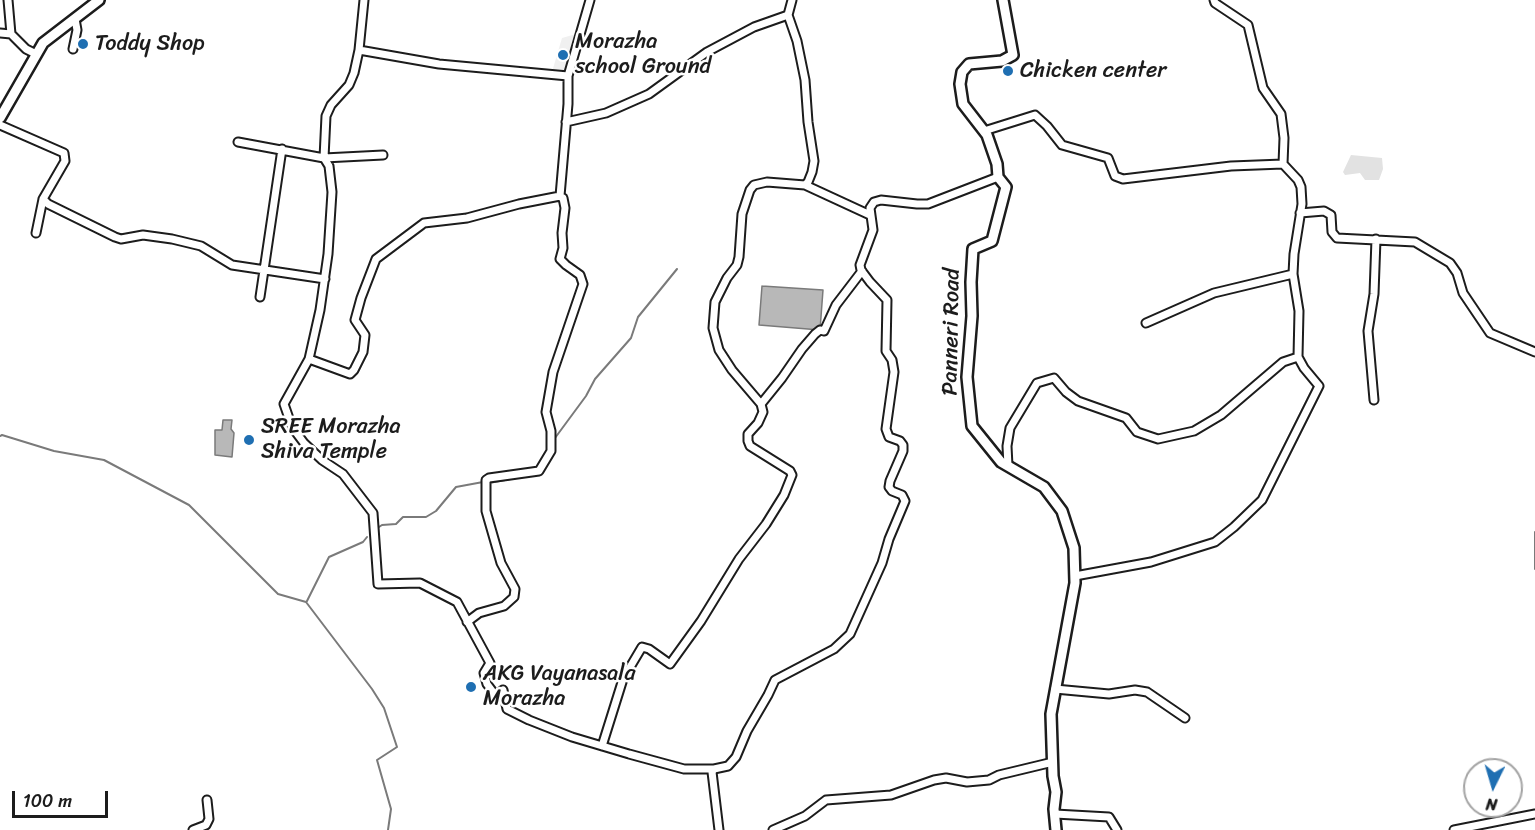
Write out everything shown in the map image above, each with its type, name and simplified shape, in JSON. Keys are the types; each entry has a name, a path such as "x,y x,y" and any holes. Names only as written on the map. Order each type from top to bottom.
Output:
{"main road":[{"path":"0,118 36,54 49,36 99,0"},
{"name":"Panneri Road","path":"1003,0 1013,55 1002,61 969,64 962,72 960,84 963,104 984,132 993,152 998,177 1005,183 1006,193 992,242 973,249 972,316 966,377 972,426 1001,462 1044,487 1062,512 1074,548 1075,576 1051,714 1056,830"}],"street":[{"path":"8,0 11,34"},
{"path":"364,0 359,50 349,85 331,105 326,116 324,158 329,166 332,192 328,254 309,359 284,405 292,427 321,460 343,474 373,513 378,584 420,583 457,602 490,663 484,673 488,684 496,696 503,690 507,709 529,720 602,746 684,769 714,769 728,766 736,758 747,731 775,680 834,649 850,634 882,563 905,501 902,495 892,491 889,484 903,451 903,445 900,441 889,437 886,429 894,372 892,360 886,351 887,300 862,271 860,265 873,230 870,208 874,202 881,200 928,204 998,177"},
{"path":"559,196 568,76 590,0"},
{"path":"792,0 788,15 797,41 805,80 814,161 808,182 805,184"},
{"path":"1075,576 1151,562 1215,542 1262,500 1319,386 1298,357 1299,311 1293,274 1301,187 1298,180 1283,164 1284,138 1281,114 1263,88 1248,25 1215,3 1215,0"},
{"path":"566,122 606,113 649,94 707,52 754,27 788,15"},
{"path":"73,50 77,30 75,19"},
{"path":"0,33 11,34 26,49 36,54"},
{"path":"359,50 439,64 568,76"},
{"path":"984,132 1035,115 1062,145 1108,158 1115,176 1123,179 1231,166 1283,164"},
{"path":"0,125 64,153 65,161 43,199 36,233"},
{"path":"238,142 324,158 383,155"},
{"path":"260,297 282,149"},
{"path":"602,746 623,679 642,646 670,664 766,524 784,495 792,475 790,471 750,446 748,434 758,423 763,412 761,404 732,370 719,350 713,328 715,302 727,278 737,266 742,214 750,190 754,185 767,182 805,184 870,216"},
{"path":"309,359 350,374 354,370 363,352 365,335 355,320 376,260 424,224 467,218 559,196"},
{"path":"467,622 479,613 504,606 514,597 515,589 501,563 486,511 486,483 489,478 539,471 551,451 546,412 553,372 584,284 580,275 560,259 566,208 563,198 559,196"},
{"path":"43,199 48,204 121,239 143,236 172,239 201,246 232,265 324,279"},
{"path":"1300,213 1324,211 1331,215 1332,232 1337,237 1348,240 1376,239 1415,242 1450,263 1457,273 1463,293 1490,333 1535,352"},
{"path":"1374,400 1368,330 1374,294 1376,239"},
{"path":"761,404 802,349 819,330 824,331 836,305 862,271"},
{"path":"1146,323 1214,293 1293,274"},
{"path":"1008,466 1007,447 1010,428 1037,383 1054,378 1066,392 1078,400 1126,418 1137,432 1158,439 1194,431 1221,415 1283,362 1298,357"},
{"path":"1055,688 1109,694 1135,690 1147,692 1185,718"},
{"path":"773,830 806,816 826,800 891,795 946,778 967,782 989,780 999,775 1053,762"},
{"path":"714,769 712,772 719,830"},
{"path":"194,830 206,825 209,819 207,800"},
{"path":"1055,814 1109,817 1118,830"},
{"path":"1454,830 1481,827 1535,814"}],"shaded area":[{"name":"Morazha school Ground","path":"576,34 564,72 552,72 562,38"},
{"path":"1351,155 1382,158 1383,169 1379,180 1365,180 1360,173 1345,175 1343,172"},
{"path":"762,286 823,290 820,330 759,325"},
{"path":"223,420 232,420 231,429 234,433 232,457 215,455 215,430 222,430"}],"waterway":[{"path":"554,444 555,438 586,396 595,379 631,338 638,317 677,269"},
{"path":"0,436 54,451 104,460 189,505 278,594 306,602 384,708 397,747 377,760 391,809 388,830"},
{"path":"489,483 516,478"},
{"path":"379,527 396,524 403,517 426,517 436,511 456,487 483,482"},
{"path":"1535,532 1535,569"},
{"path":"307,601 329,557 363,542 367,537"}],"place":[{"name":"Toddy Shop","path":"83,44"},
{"name":"Morazha school Ground","path":"563,55"},
{"name":"Chicken center","path":"1008,71"},
{"name":"SREE Morazha Shiva Temple","path":"249,440"},
{"name":"AKG Vayanasala Morazha","path":"471,687"}]}
